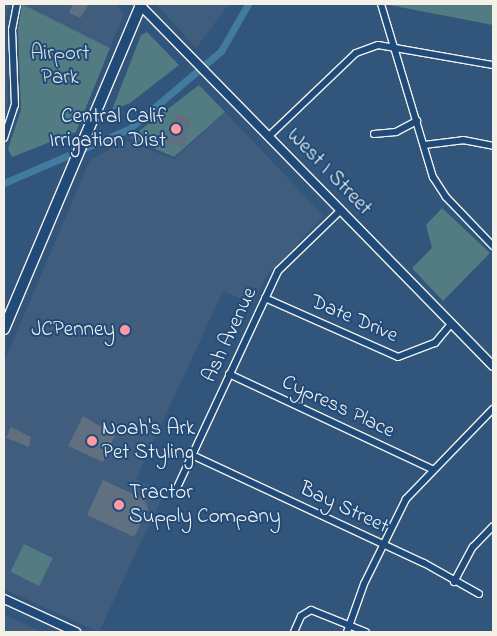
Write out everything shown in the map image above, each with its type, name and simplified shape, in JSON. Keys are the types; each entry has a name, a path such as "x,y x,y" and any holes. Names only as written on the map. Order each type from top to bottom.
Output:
{"highway":[{"path":"4,330 140,4"}],"street":[{"path":"4,138 15,105 12,30 17,4"},
{"name":"West I Street","path":"140,4 493,366"},
{"path":"381,4 433,177 446,197 493,246"},
{"path":"269,136 356,53 378,45 394,45 493,65"},
{"path":"374,134 396,132 417,121"},
{"path":"424,145 463,140 493,146"},
{"name":"Ash Avenue","path":"175,492 278,271 341,210"},
{"name":"Date Drive","path":"265,298 398,357 435,343 452,323"},
{"name":"Cypress Place","path":"229,374 432,469"},
{"path":"347,632 382,544 406,499 432,469 493,409"},
{"name":"Bay Street","path":"192,455 382,544 480,594"},
{"path":"454,582 473,548 493,526"},
{"path":"4,599 76,632"},
{"path":"294,632 308,611 318,610 366,632"}],"shaded area":[{"path":"4,4 10,4 5,23 8,102 4,126"},
{"path":"22,4 116,4 124,14 110,48"},
{"path":"156,4 229,4 196,48"},
{"path":"225,112 324,216 267,275 253,304 223,291 136,479 164,493 99,632 4,589 4,362 90,160 127,141 174,159"},
{"path":"4,615 42,632 4,632"}],"green space":[{"name":"Airport Park","path":"22,4 110,48 76,132 12,157 8,149 21,110 18,29"},
{"path":"384,4 493,4 493,25"},
{"path":"147,32 179,65 130,103 112,110 141,35"},
{"path":"199,85 225,112 174,157 130,138"},
{"path":"442,208 490,253 443,301 412,268 432,248 426,225"},
{"path":"24,544 53,558 39,586 10,572"}],"building":[{"path":"73,4 89,4 80,18 69,13"},
{"name":"Central Calif Irrigation Dist","path":"178,114 191,119 184,149 162,140"},
{"name":"Noah's Ark Pet Styling","path":"83,416 115,435 103,462 68,446"},
{"path":"11,427 31,437 29,447 6,438"},
{"name":"Tractor Supply Company","path":"103,480 144,499 148,509 134,537 87,515"}],"waterway":[{"path":"4,183 129,129 221,51 248,4"}],"place":[{"name":"Central Calif Irrigation Dist","path":"176,129"},
{"name":"JCPenney","path":"125,330"},
{"name":"Noah's Ark Pet Styling","path":"92,441"},
{"name":"Tractor Supply Company","path":"119,505"}]}
